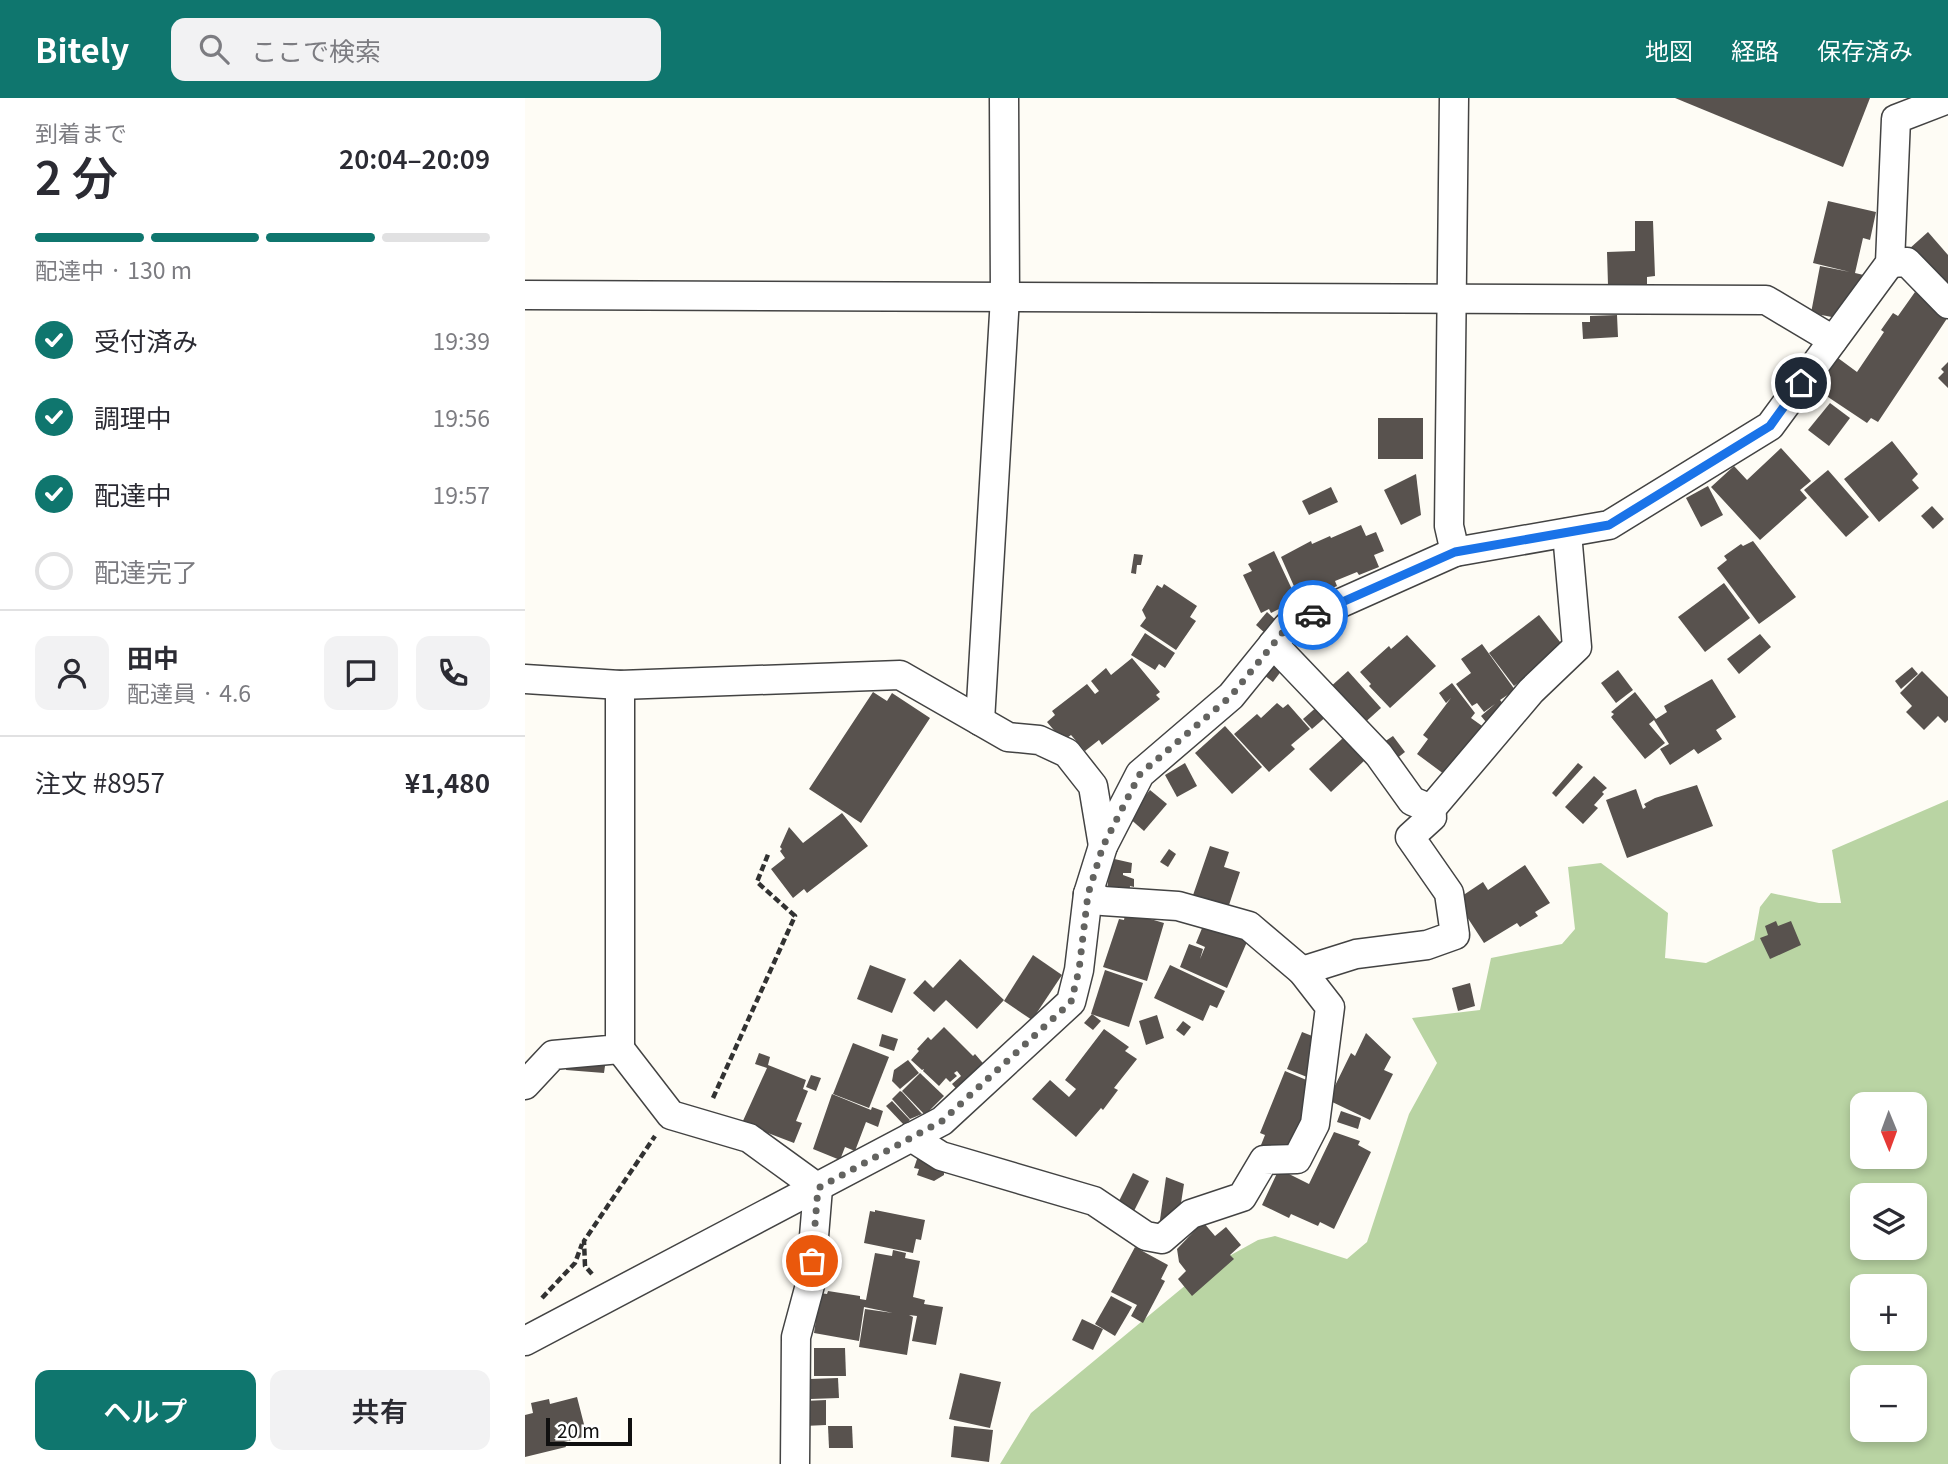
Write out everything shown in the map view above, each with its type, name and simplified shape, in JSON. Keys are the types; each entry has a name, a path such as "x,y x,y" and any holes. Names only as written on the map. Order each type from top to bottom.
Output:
{"street":[{"path":"980,721 1005,297 1004,98"},
{"path":"1454,98 1449,526 1455,552"},
{"path":"525,1341 942,1121 1071,1002 1079,970 1088,894 1103,846 1140,774 1231,696 1287,627 1455,552 1609,525 1770,426 1890,263 1896,119 1948,99"},
{"path":"1890,263 1907,262 1948,304"},
{"path":"525,295 1766,300 1833,340"},
{"path":"1302,971 1356,954 1427,945 1455,935 1449,893 1410,837 1432,817 1431,809 1531,691 1577,647 1567,533"},
{"path":"1273,644 1379,755 1412,801 1431,809"},
{"path":"525,679 620,685 900,675 1009,737 1039,740 1067,753 1093,786 1103,846"},
{"path":"620,685 620,1049 670,1115 749,1138 818,1188"},
{"path":"911,1138 941,1156 1094,1201 1146,1236 1162,1239 1191,1214 1242,1197 1264,1160 1297,1159 1315,1124 1330,1007 1302,971 1249,926 1178,906 1103,901 1088,894"},
{"path":"525,1085 552,1055 620,1049"},
{"path":"795,1464 796,1337 810,1285 818,1188"}],"path":[{"path":"538,1302 575,1263 583,1241 670,1115 713,1098 795,916 757,882 769,852"},
{"path":"583,1241 585,1265 610,1296"}],"green space":[{"path":"1948,800 1948,1464 1000,1464 1031,1413 1204,1270 1258,1240 1275,1236 1347,1259 1367,1242 1409,1114 1437,1063 1412,1018 1480,1010 1491,958 1562,944 1575,929 1568,867 1601,863 1668,913 1665,958 1706,963 1754,940 1760,907 1771,893 1819,903 1841,903 1832,850"}],"building":[{"path":"1675,98 1870,98 1843,167"},
{"path":"1828,201 1876,212 1870,240 1863,238 1855,273 1868,276 1837,318 1811,313 1820,266 1850,272 1813,263"},
{"path":"1635,221 1653,221 1655,276 1647,277 1647,284 1608,285 1607,252 1635,251"},
{"path":"1928,232 1948,255 1948,285 1909,249"},
{"path":"1915,292 1948,314 1948,317 1878,422 1871,418 1867,423 1816,389 1838,358 1857,372 1884,332 1881,330 1893,313 1898,316"},
{"path":"1617,315 1618,337 1583,339 1582,322 1590,322 1590,316"},
{"path":"1948,362 1948,388 1938,378 1944,372 1941,369"},
{"path":"1830,403 1850,418 1829,446 1808,430"},
{"path":"1378,418 1423,418 1423,459 1378,459"},
{"path":"1892,441 1918,474 1912,480 1919,488 1879,522 1844,479"},
{"path":"1781,448 1811,481 1800,490 1807,498 1760,540 1711,487 1734,466 1747,480"},
{"path":"1828,470 1869,517 1846,537 1804,490"},
{"path":"1416,474 1421,515 1401,525 1384,490"},
{"path":"1708,486 1723,515 1701,527 1686,498"},
{"path":"1331,487 1338,502 1309,515 1302,501"},
{"path":"1932,506 1944,519 1933,529 1921,516"},
{"path":"1361,525 1366,536 1376,532 1384,551 1374,555 1379,567 1335,581 1337,586 1301,602 1281,557 1311,541 1312,544 1330,536 1331,538"},
{"path":"1753,541 1796,597 1759,624 1717,568 1727,560 1724,556 1741,544 1743,546"},
{"path":"1274,551 1297,600 1271,613 1269,609 1261,613 1243,575 1252,571 1248,564"},
{"path":"1134,554 1143,555 1141,565 1137,565 1136,574 1131,573"},
{"path":"1724,583 1750,618 1705,652 1678,617"},
{"path":"1164,584 1197,606 1190,617 1196,621 1176,650 1140,626 1146,618 1142,610 1157,585 1162,588"},
{"path":"1267,612 1278,622 1266,634 1256,625"},
{"path":"1539,615 1564,647 1514,686 1489,653"},
{"path":"1145,633 1175,653 1165,668 1159,664 1155,670 1131,655"},
{"path":"1760,634 1771,647 1739,674 1727,659"},
{"path":"1407,635 1436,666 1390,708 1360,672 1389,646 1391,649"},
{"path":"1482,644 1515,690 1500,700 1506,707 1486,722 1481,716 1495,704 1484,712 1477,703 1472,706 1456,684 1471,673 1461,659"},
{"path":"1132,658 1160,692 1156,695 1160,699 1102,745 1099,740 1085,751 1071,735 1063,741 1047,722 1055,715 1052,711 1087,684 1095,694 1099,691 1091,681 1106,668 1111,675"},
{"path":"1272,663 1282,670 1273,682 1264,675"},
{"path":"1912,667 1918,674 1901,689 1895,681"},
{"path":"1618,670 1633,690 1616,703 1601,683"},
{"path":"1348,671 1381,708 1361,726 1328,689"},
{"path":"1922,671 1948,697 1948,720 1945,723 1938,716 1924,730 1906,712 1912,706 1900,693"},
{"path":"1712,679 1736,717 1716,730 1722,739 1698,754 1694,749 1670,765 1660,749 1669,744 1654,720 1649,724 1665,743 1645,759 1611,717 1614,714 1611,712 1635,692 1656,719 1667,712 1664,706"},
{"path":"1452,683 1475,713 1471,718 1485,728 1448,777 1417,754 1428,739 1423,735 1451,698 1446,703 1439,693"},
{"path":"873,692 887,701 892,693 930,718 861,823 809,789"},
{"path":"1277,703 1283,708 1288,704 1310,729 1291,745 1295,749 1269,772 1234,734 1257,714 1261,718"},
{"path":"1319,705 1328,715 1312,729 1303,719"},
{"path":"1225,726 1262,767 1232,794 1195,753"},
{"path":"1393,736 1405,752 1396,759 1384,742"},
{"path":"1343,738 1364,761 1331,792 1309,769"},
{"path":"1185,763 1197,786 1177,797 1165,775"},
{"path":"1578,763 1583,767 1556,797 1552,793"},
{"path":"1594,776 1607,788 1594,805 1598,808 1583,824 1565,807"},
{"path":"1697,785 1713,826 1627,858 1606,800 1636,789 1643,809 1646,807 1644,804 1655,798"},
{"path":"1150,790 1167,804 1144,831 1128,817"},
{"path":"842,813 868,846 807,893 804,889 793,898 771,869 785,858 780,847 789,827 803,843"},
{"path":"1210,846 1229,852 1224,867 1240,872 1227,911 1192,898"},
{"path":"1169,849 1176,854 1168,867 1160,862"},
{"path":"1110,858 1132,863 1131,873 1123,873 1134,879 1134,887 1130,886 1129,896 1107,894"},
{"path":"1525,865 1550,903 1535,912 1538,916 1520,927 1517,923 1484,943 1456,900 1483,882 1488,890"},
{"path":"1126,909 1149,912 1147,918 1164,923 1147,981 1103,967 1119,919 1124,920"},
{"path":"1207,916 1250,935 1227,988 1180,967 1189,944 1203,949 1200,959 1205,947 1196,943"},
{"path":"1776,921 1778,926 1791,921 1801,945 1770,959 1760,938 1768,935 1765,926"},
{"path":"1033,955 1062,975 1032,1020 1004,1001"},
{"path":"960,959 1004,1000 977,1029 946,1000 934,1012 913,993 925,980 933,988"},
{"path":"870,965 906,979 892,1013 857,999"},
{"path":"1170,965 1225,991 1217,1008 1210,1005 1203,1021 1154,998"},
{"path":"1105,970 1143,983 1129,1027 1091,1014"},
{"path":"1470,983 1475,1006 1458,1011 1452,988"},
{"path":"1092,1014 1101,1021 1093,1030 1084,1023"},
{"path":"1157,1015 1164,1038 1146,1045 1139,1021"},
{"path":"1183,1021 1191,1027 1184,1036 1176,1030"},
{"path":"944,1027 988,1069 961,1094 952,1084 961,1076 957,1071 954,1073 957,1076 950,1082 946,1078 939,1086 924,1069 911,1060 928,1037 931,1040"},
{"path":"1104,1029 1129,1047 1125,1051 1137,1059 1114,1088 1118,1090 1103,1110 1101,1108 1076,1137 1032,1099 1050,1080 1069,1097 1076,1089 1065,1080"},
{"path":"1302,1032 1320,1039 1312,1079 1287,1069"},
{"path":"1366,1033 1391,1057 1384,1070 1393,1074 1370,1120 1328,1100 1351,1053 1355,1056"},
{"path":"882,1034 898,1039 894,1051 879,1046"},
{"path":"853,1043 889,1057 869,1108 833,1094"},
{"path":"759,1053 770,1057 768,1065 806,1080 803,1089 808,1091 796,1121 802,1123 794,1143 742,1123 767,1068 755,1064"},
{"path":"908,1060 919,1073 900,1089 892,1081 894,1070"},
{"path":"567,1063 605,1066 604,1073 566,1070"},
{"path":"1285,1071 1316,1084 1288,1156 1261,1145 1265,1135 1260,1133"},
{"path":"920,1073 944,1096 925,1115 902,1091"},
{"path":"811,1075 821,1078 816,1091 806,1087"},
{"path":"900,1091 922,1114 910,1119 892,1099"},
{"path":"832,1094 871,1110 872,1107 883,1111 878,1127 866,1122 855,1151 845,1147 840,1160 813,1149"},
{"path":"892,1101 910,1120 904,1125 886,1106"},
{"path":"1341,1111 1361,1118 1358,1129 1337,1122"},
{"path":"1334,1132 1360,1141 1358,1145 1371,1152 1334,1229 1320,1222 1318,1226 1291,1214 1289,1218 1262,1205 1279,1169 1309,1184"},
{"path":"918,1156 944,1160 944,1175 934,1181 917,1175 919,1169 914,1168"},
{"path":"1133,1173 1149,1181 1132,1215 1116,1207"},
{"path":"1166,1177 1184,1184 1178,1222 1159,1227"},
{"path":"870,1211 925,1220 921,1240 916,1239 913,1253 864,1243"},
{"path":"1203,1222 1215,1236 1226,1227 1241,1245 1230,1255 1234,1259 1192,1296 1178,1279 1186,1271 1179,1262 1177,1249"},
{"path":"1135,1247 1168,1265 1161,1279 1165,1281 1143,1323 1131,1316 1137,1305 1111,1292"},
{"path":"893,1250 906,1253 905,1258 920,1261 913,1297 925,1300 924,1304 943,1307 936,1345 912,1341 917,1316 909,1315 913,1317 907,1355 859,1347 865,1309 893,1313 864,1307 859,1341 814,1333 820,1293 827,1294 828,1291 860,1296 860,1299 866,1300 875,1253 892,1256"},
{"path":"1111,1296 1132,1307 1115,1336 1095,1324"},
{"path":"1082,1319 1103,1329 1093,1350 1072,1340"},
{"path":"814,1348 845,1348 846,1376 814,1376"},
{"path":"960,1373 1001,1382 990,1428 949,1419"},
{"path":"838,1378 839,1398 810,1399 810,1379"},
{"path":"577,1397 587,1436 564,1442 566,1447 525,1457 525,1415 533,1413 531,1403 549,1399 550,1404"},
{"path":"826,1400 826,1425 804,1426 804,1401"},
{"path":"828,1426 852,1426 853,1448 829,1448"},
{"path":"954,1426 993,1430 989,1462 951,1457"}],"way so far":[{"path":"812,1261 818,1188 942,1121 1071,1002 1079,970 1088,894 1103,846 1140,774 1231,696 1287,627 1313,615"}],"route":[{"path":"1313,615 1455,552 1609,525 1770,426 1801,383"}]}
